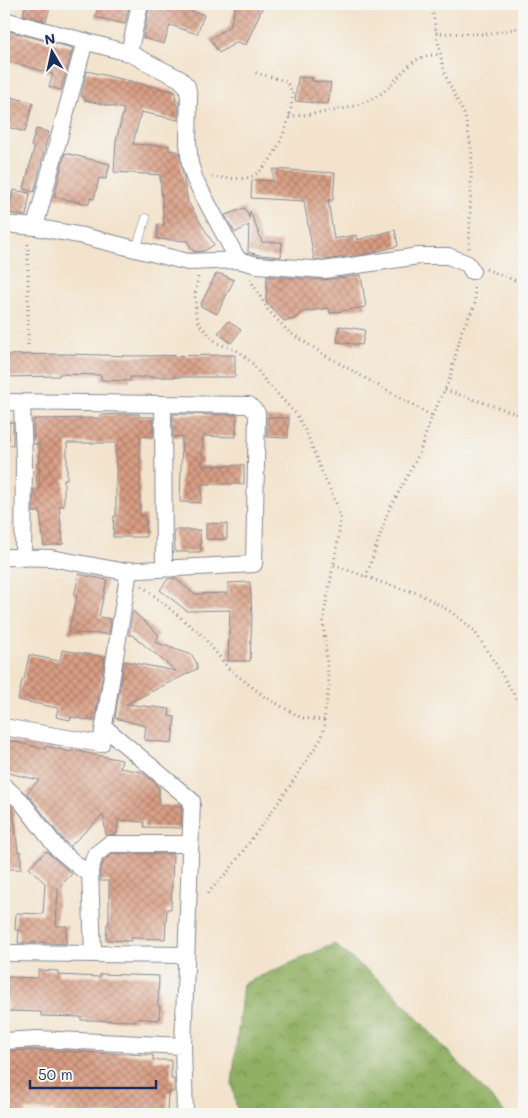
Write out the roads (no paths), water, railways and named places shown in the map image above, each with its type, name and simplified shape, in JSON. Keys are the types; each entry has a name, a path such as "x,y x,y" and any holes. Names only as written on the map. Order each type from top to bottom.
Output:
{"street":[{"path":"129,53 140,4"},
{"path":"4,20 129,53 180,80 187,86 189,97 188,143 190,164 219,227 238,260"},
{"path":"32,227 85,41"},
{"path":"4,224 83,236 188,262 238,260 257,265 324,270 419,256 448,256 470,268"},
{"path":"4,402 249,404 258,413 254,564 164,568 128,575 121,571 51,558 4,557"},
{"path":"22,403 24,461 23,558"},
{"path":"163,404 164,568"},
{"path":"4,727 101,744 128,575"},
{"path":"104,727 192,801 183,1046 185,1114"},
{"path":"4,786 20,800 57,848 83,870 90,870"},
{"path":"93,954 90,870 95,855 109,844 190,844"},
{"path":"4,953 186,955"},
{"path":"4,1041 37,1039 183,1046"}],"lane":[{"path":"136,248 146,218"}]}
